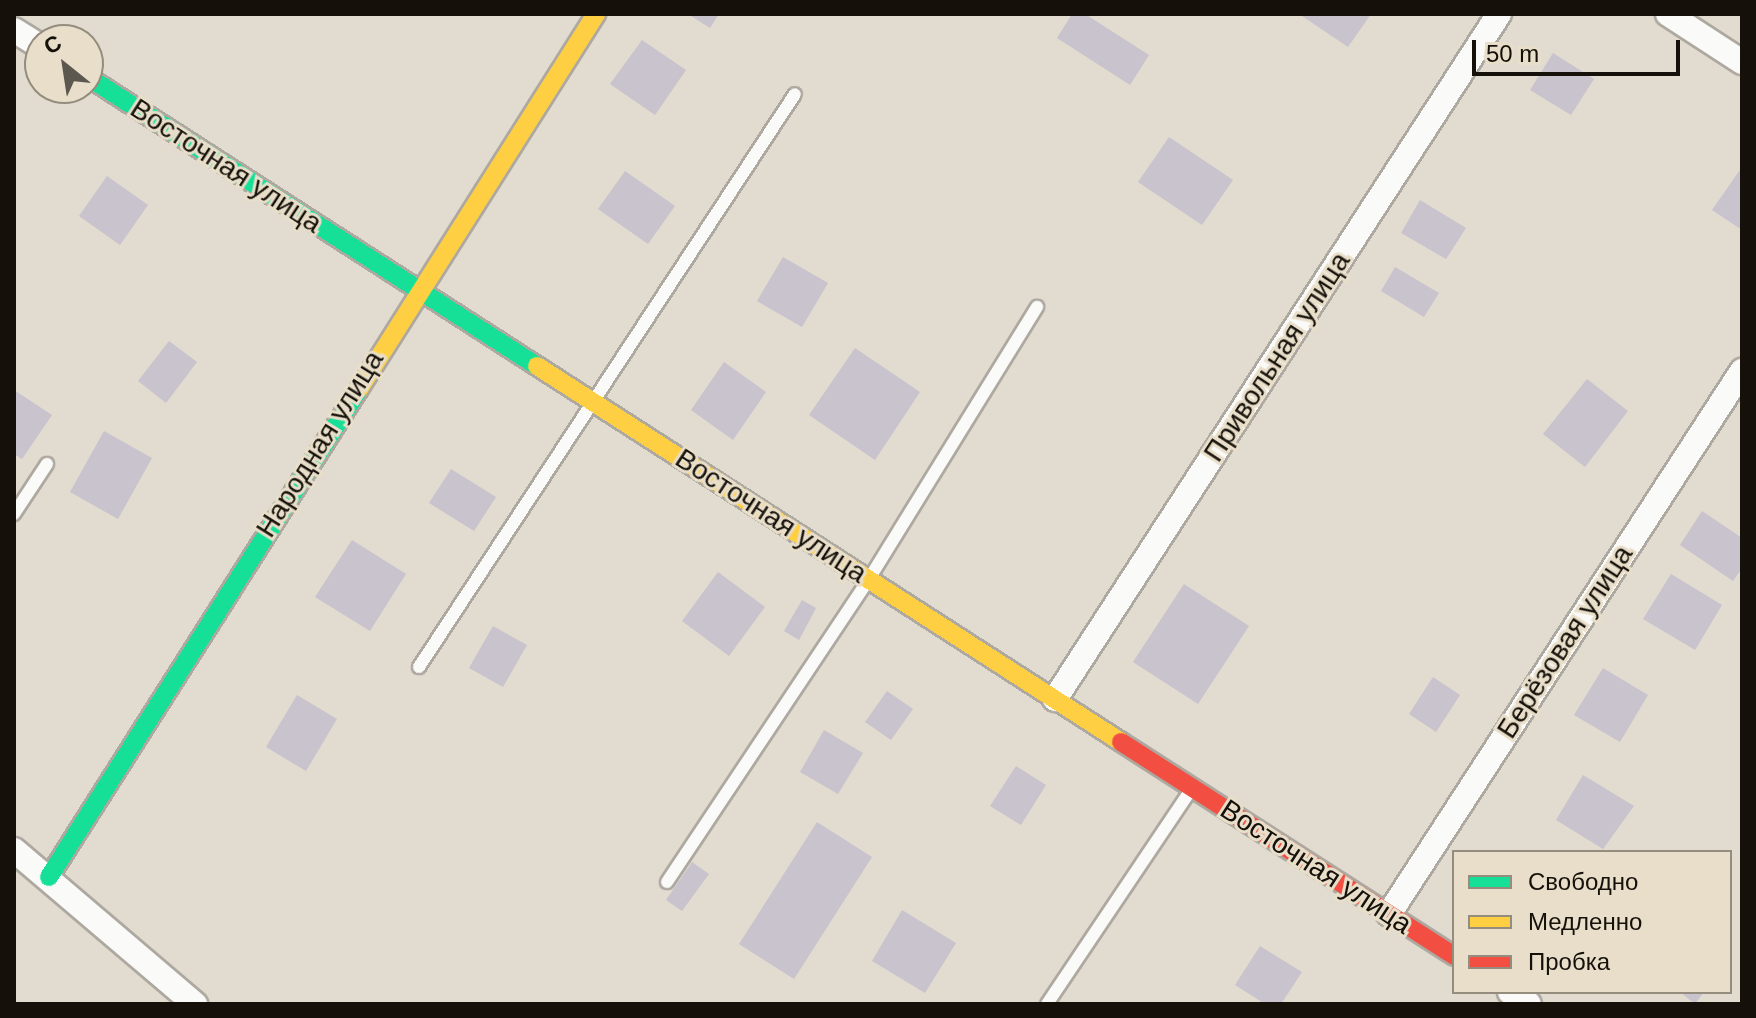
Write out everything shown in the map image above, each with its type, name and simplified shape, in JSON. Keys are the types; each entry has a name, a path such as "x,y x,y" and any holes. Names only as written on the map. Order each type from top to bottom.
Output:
{"street":[{"name":"Народная улица","path":"49,877 416,288 596,14"},
{"name":"Привольная улица","path":"1055,699 1499,14"},
{"path":"1668,14 1742,62"},
{"name":"Восточная улица","path":"104,87 1452,955"},
{"name":"Берёзовая улица","path":"1389,914 1742,371"},
{"path":"14,850 195,1004"}],"lane":[{"path":"419,667 795,94"},
{"path":"667,882 869,579 1037,307"},
{"path":"14,514 47,464"},
{"path":"1047,1004 1193,788"}],"building":[{"path":"688,14 719,14 710,28"},
{"path":"1072,14 1085,14 1149,55 1130,85 1057,38"},
{"path":"1299,14 1371,14 1348,47"},
{"path":"642,40 686,70 655,115 610,84"},
{"path":"1553,53 1594,79 1571,115 1530,90"},
{"path":"1169,137 1233,180 1202,225 1138,182"},
{"path":"1742,167 1742,230 1712,210"},
{"path":"625,171 675,206 648,244 598,209"},
{"path":"107,176 148,205 120,245 79,216"},
{"path":"1420,200 1466,228 1446,259 1401,233"},
{"path":"783,257 828,283 802,327 757,301"},
{"path":"1395,267 1439,293 1424,317 1381,291"},
{"path":"169,341 197,362 166,403 138,381"},
{"path":"855,348 920,392 875,460 809,415"},
{"path":"724,362 766,392 733,440 691,410"},
{"path":"1587,379 1628,411 1585,467 1543,434"},
{"path":"14,390 52,415 22,459 14,454"},
{"path":"104,431 152,458 118,519 70,492"},
{"path":"451,469 496,497 474,531 429,503"},
{"path":"1702,511 1742,538 1742,568 1733,581 1680,545"},
{"path":"352,540 406,574 370,631 315,597"},
{"path":"718,572 765,607 729,656 682,621"},
{"path":"1671,574 1722,605 1695,650 1643,619"},
{"path":"1184,584 1249,626 1198,704 1133,662"},
{"path":"802,600 816,608 799,640 784,631"},
{"path":"493,626 527,645 503,687 469,668"},
{"path":"1603,668 1648,695 1620,742 1574,715"},
{"path":"1433,677 1460,695 1436,732 1409,714"},
{"path":"887,691 913,709 891,740 865,722"},
{"path":"297,695 337,719 306,771 266,747"},
{"path":"824,730 863,753 838,794 800,772"},
{"path":"1016,766 1046,785 1021,825 990,806"},
{"path":"1583,775 1634,806 1603,849 1556,820"},
{"path":"817,822 872,857 794,979 739,944"},
{"path":"692,862 709,874 682,911 666,900"},
{"path":"902,910 956,943 925,993 872,961"},
{"path":"1260,946 1302,972 1281,1004 1265,1004 1235,985"},
{"path":"1682,994 1702,994 1695,1004"}],"traffic: fast":[{"path":"104,87 537,366"},
{"path":"49,877 359,389"}],"traffic: slow":[{"path":"359,389 596,14"},
{"path":"537,366 1121,742"}],"traffic: jam":[{"path":"1121,742 1452,955"}]}
